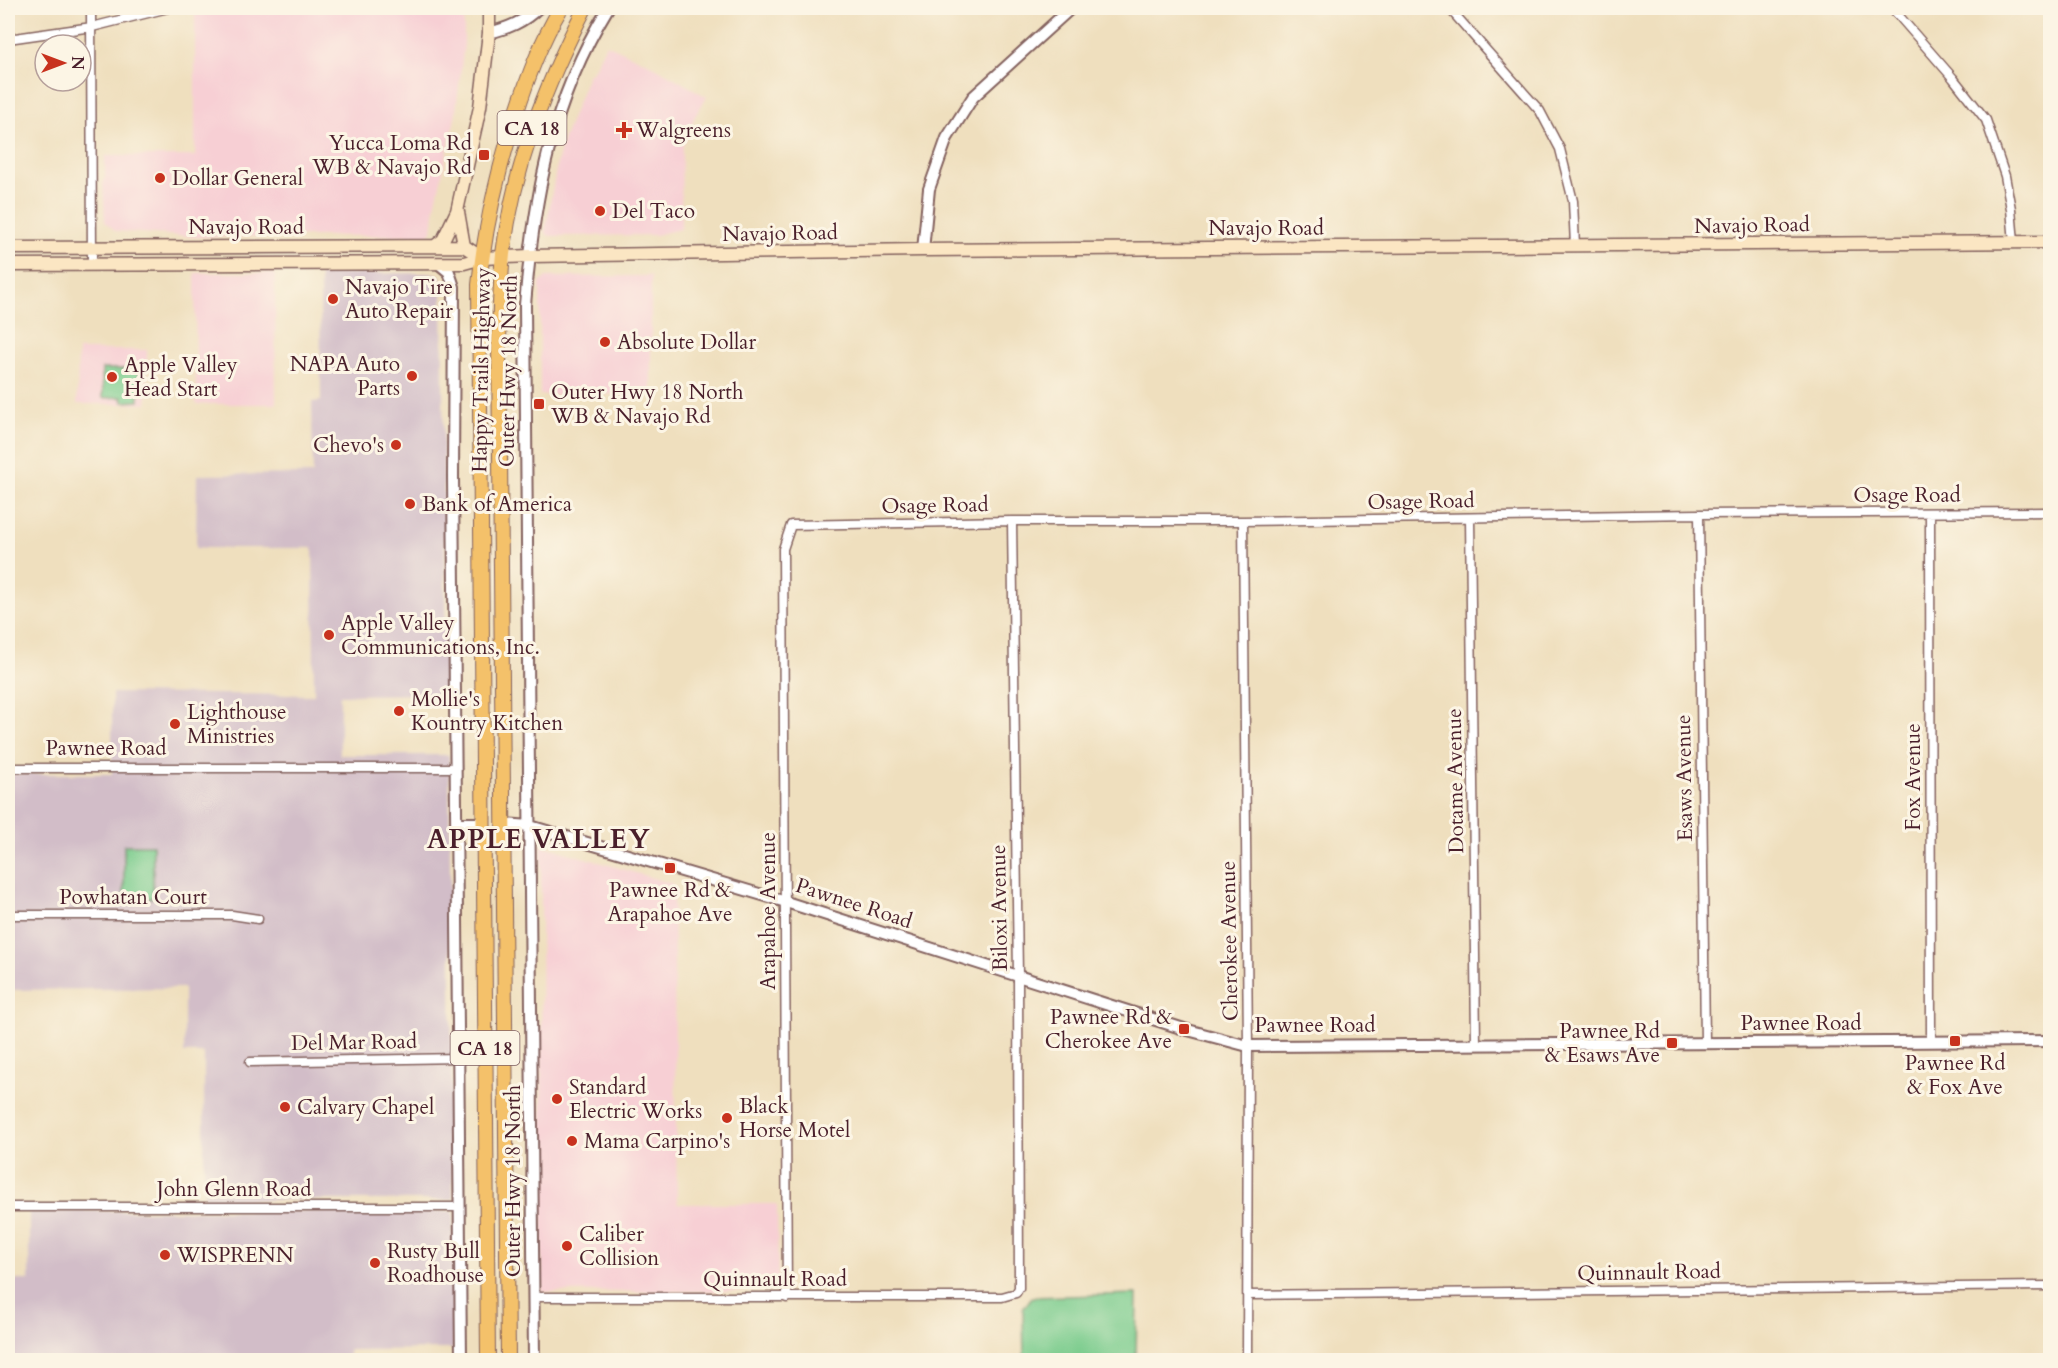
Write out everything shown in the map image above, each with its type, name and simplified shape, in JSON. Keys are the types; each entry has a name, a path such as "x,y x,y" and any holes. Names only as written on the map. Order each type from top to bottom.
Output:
{"main road":[{"path":"435,246 443,240 457,211 480,107 489,33 489,8"},
{"name":"Happy Trails Highway","path":"488,1360 479,297 482,258 496,180 527,80 540,47 561,8"},
{"name":"Happy Trails Highway","path":"508,1360 499,341 503,257 516,185 528,137 559,58 585,8"},
{"path":"457,211 464,246 482,258"},
{"name":"Navajo Road","path":"8,265 464,263 482,258 530,256 923,250 2050,242"},
{"name":"Navajo Road","path":"8,248 464,246"},
{"path":"482,698 490,720 492,811 505,824"},
{"path":"483,823 495,834 497,922 504,938"}],"street":[{"path":"91,8 92,264"},
{"path":"8,39 92,27 168,8"},
{"path":"489,33 503,30 523,21 538,8"},
{"name":"Outer Hwy 18 North","path":"534,1360 525,305 537,196 545,157 566,91 608,8"},
{"path":"923,250 929,189 947,138 973,97 1071,8"},
{"path":"1449,8 1540,111 1560,149 1573,201 1575,246"},
{"path":"1892,8 1986,120 2005,176 2014,242"},
{"path":"438,263 449,272 453,287 461,1360"},
{"path":"453,287 464,263"},
{"name":"Osage Road","path":"791,525 2050,512"},
{"name":"Fox Avenue","path":"1930,513 1931,1041"},
{"name":"Esaws Avenue","path":"1700,514 1705,1043"},
{"name":"Dotame Avenue","path":"1470,518 1476,1044"},
{"name":"Biloxi Avenue","path":"1012,521 1020,1283 1016,1293"},
{"name":"Cherokee Avenue","path":"1243,521 1248,1046 1247,1360"},
{"name":"Arapahoe Avenue","path":"787,1298 783,549 791,525"},
{"name":"Pawnee Road","path":"8,768 456,768"},
{"path":"457,823 483,823"},
{"name":"Pawnee Road","path":"505,824 530,826 786,902 1184,1029 1248,1046 2050,1041"},
{"name":"Powhatan Court","path":"8,915 232,915 258,919"},
{"name":"Del Mar Road","path":"250,1062 459,1058"},
{"name":"John Glenn Road","path":"8,1207 460,1207"},
{"name":"Quinnault Road","path":"1248,1294 2050,1286"},
{"name":"Quinnault Road","path":"534,1297 1002,1297 1016,1293"}],"shaded area":[{"path":"211,8 464,8 464,44 455,118 435,206 432,231 429,235 196,237 116,231 105,222 103,181 105,156 195,156 195,13"},
{"path":"606,44 648,63 707,97 695,116 682,148 681,229 655,235 549,236 545,232 564,138 588,75 593,71"},
{"path":"195,273 275,273 276,404 196,404"},
{"path":"435,273 442,281 446,694 340,695 340,755 449,755 453,1200 204,1200 204,1053 184,1053 184,988 8,990 8,774 112,774 112,693 314,695 313,548 196,548 197,475 313,474 312,402 321,401 320,274"},
{"path":"651,276 651,394 540,395 540,283 546,277"},
{"name":"Apple Valley Head Start","path":"78,350 147,350 147,404 77,404"},
{"path":"541,845 673,884 677,1204 777,1204 778,1291 542,1292"},
{"path":"29,1211 453,1211 454,1349 349,1350 349,1360 8,1360 8,1280 29,1280"}],"green space":[{"path":"132,364 139,364 139,401 123,402 122,397 103,398 102,369 131,369"},
{"path":"124,845 153,845 153,898 124,898"},
{"path":"1137,1294 1136,1360 1024,1360 1023,1309 1032,1297"}],"place":[{"name":"Walgreens","path":"624,130"},
{"name":"Yucca Loma Rd WB & Navajo Rd","path":"484,155"},
{"name":"Dollar General","path":"160,178"},
{"name":"Del Taco","path":"600,211"},
{"name":"Navajo Tire Auto Repair","path":"333,299"},
{"name":"Absolute Dollar","path":"605,342"},
{"name":"NAPA Auto Parts","path":"412,376"},
{"name":"Apple Valley Head Start","path":"112,377"},
{"name":"Outer Hwy 18 North WB & Navajo Rd","path":"539,404"},
{"name":"Chevo's","path":"396,445"},
{"name":"Bank of America","path":"410,504"},
{"name":"Apple Valley Communications, Inc.","path":"329,635"},
{"name":"Mollie's Kountry Kitchen","path":"399,711"},
{"name":"Lighthouse Ministries","path":"175,724"},
{"name":"Pawnee Rd & Arapahoe Ave","path":"670,868"},
{"name":"Pawnee Rd & Cherokee Ave","path":"1184,1029"},
{"name":"Pawnee Rd & Fox Ave","path":"1955,1041"},
{"name":"Pawnee Rd & Esaws Ave","path":"1672,1043"},
{"name":"Standard Electric Works","path":"557,1099"},
{"name":"Calvary Chapel","path":"285,1107"},
{"name":"Black Horse Motel","path":"727,1118"},
{"name":"Mama Carpino's","path":"572,1141"},
{"name":"Caliber Collision","path":"567,1246"},
{"name":"WISPRENN","path":"165,1255"},
{"name":"Rusty Bull Roadhouse","path":"375,1263"}],"district":[{"name":"APPLE VALLEY","path":"539,839"}]}
